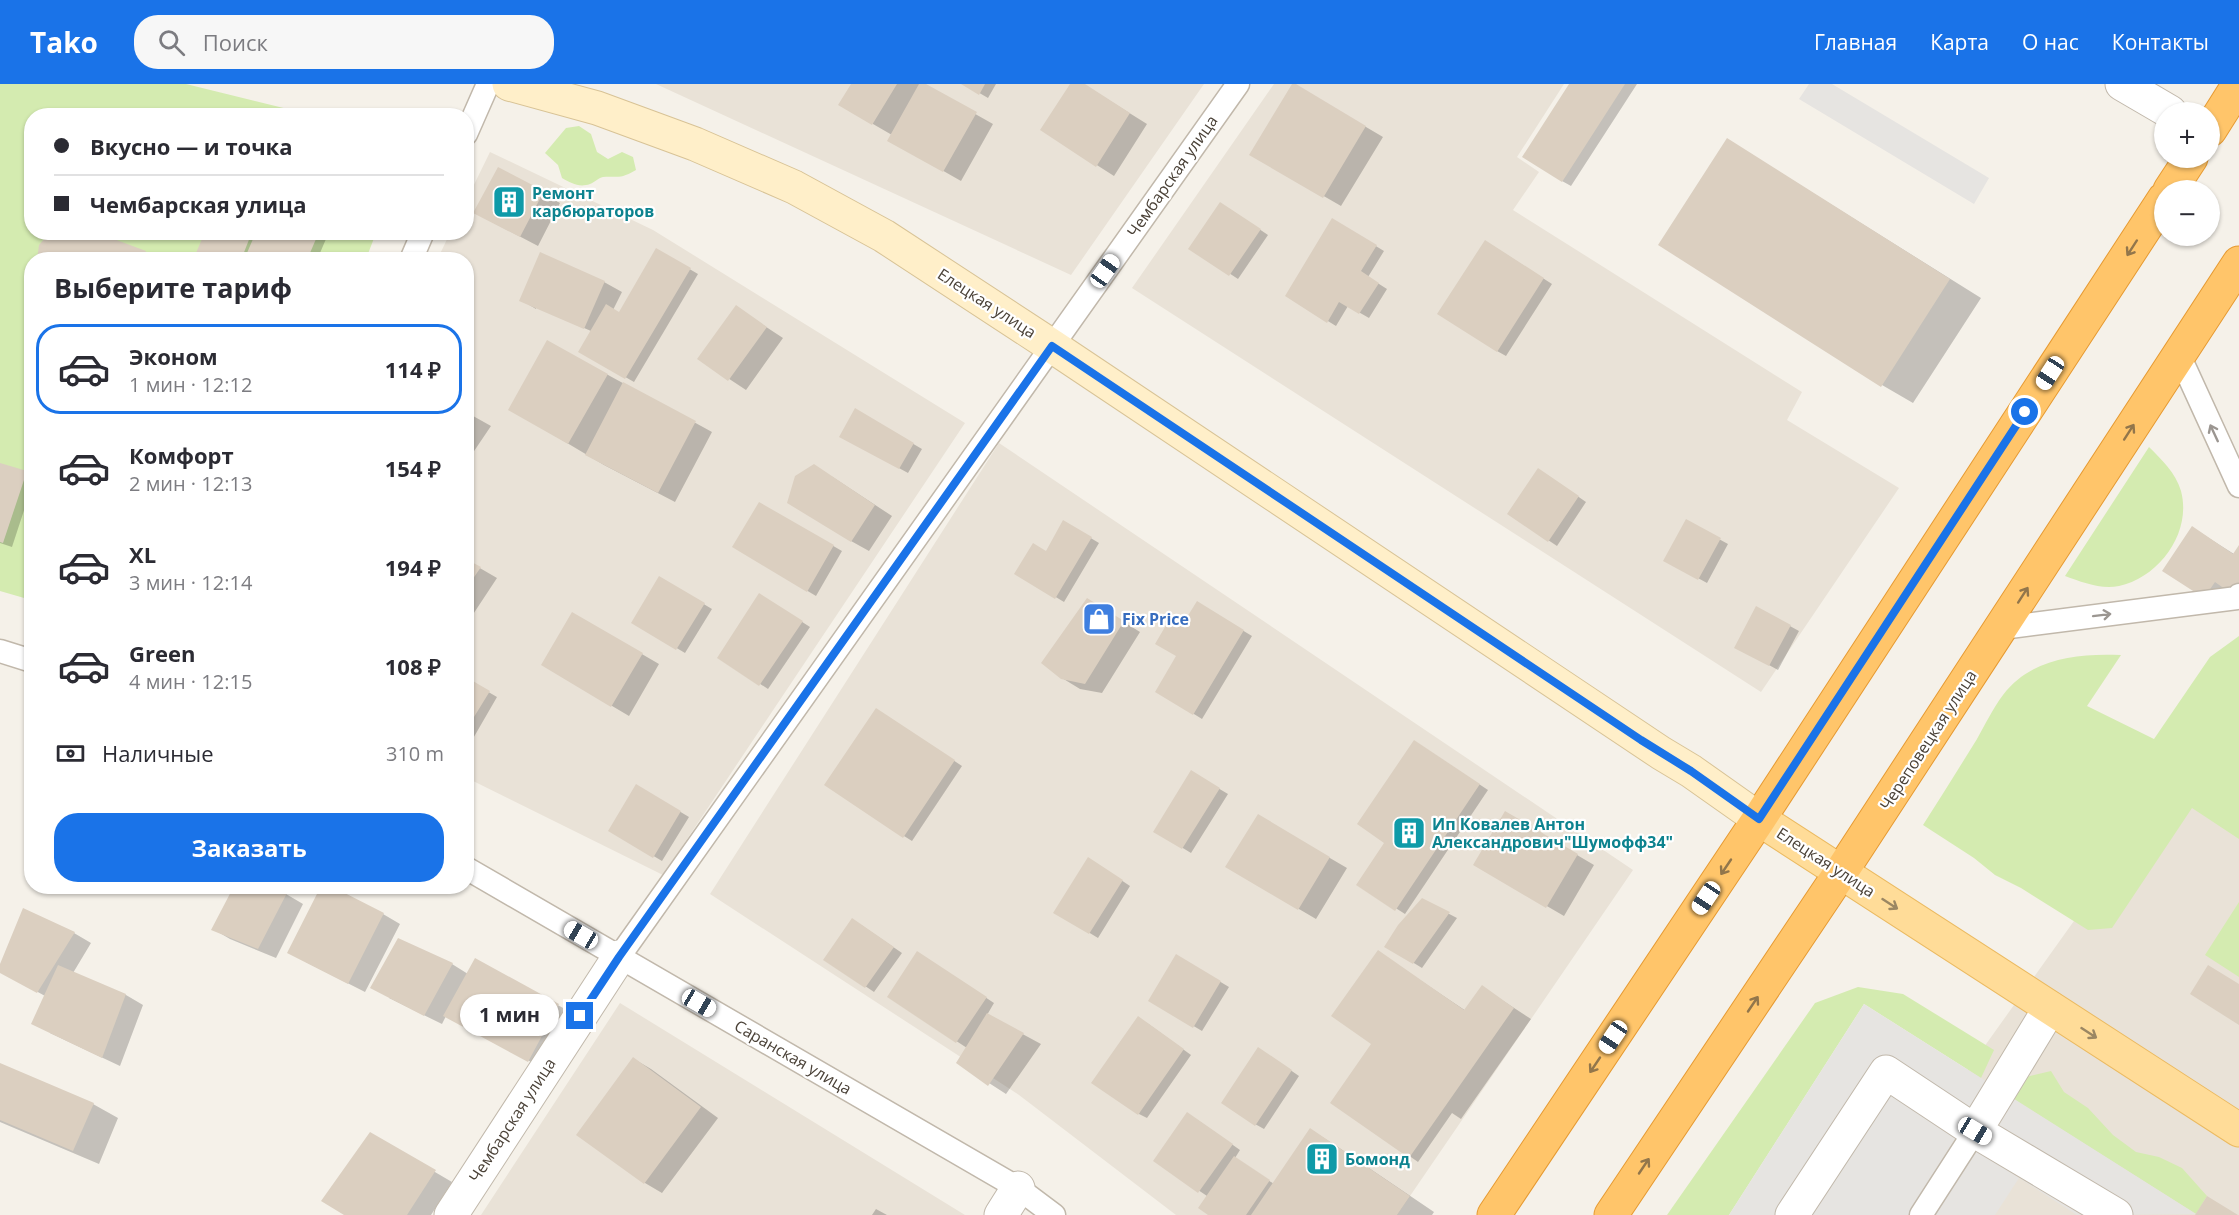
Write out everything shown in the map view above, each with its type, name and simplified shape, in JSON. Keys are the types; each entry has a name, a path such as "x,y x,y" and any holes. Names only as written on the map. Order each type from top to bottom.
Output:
{"highway":[{"path":"2220,114 2239,84"},
{"path":"1494,1215 1759,819 2154,214"},
{"name":"Череповецкая улица","path":"1611,1215 2002,628 2239,263"}],"main road":[{"name":"Елецкая улица","path":"510,84 597,108 695,144 794,187 884,236 1660,753 1691,771 1759,819 2239,1130"}],"street":[{"path":"2136,87 2156,102"},
{"name":"Чембарская улица","path":"451,1215 619,957"},
{"path":"1975,1131 2050,1008"},
{"path":"1792,1215 1886,1072 1975,1131 2116,1215"},
{"path":"1001,1215 1018,1188"}],"lane":[{"path":"474,116 488,84"},
{"name":"Чембарская улица","path":"619,957 1238,84"},
{"path":"2179,356 2239,486"},
{"path":"2002,628 2237,598 2239,595"},
{"path":"0,651 24,658"},
{"name":"Саранская улица","path":"474,873 1018,1188 1054,1215"},
{"path":"1921,1215 1975,1131"}],"shaded area":[{"path":"656,84 1204,84 1071,275"},
{"path":"1274,84 1564,84 1517,157 1539,172 1513,210 1802,392 1787,420 1899,488 1761,692 1132,288"},
{"path":"1809,84 1832,84 1989,178 1974,204 1799,99"},
{"path":"490,152 653,230 965,423 663,875 474,781 474,252 441,252 447,240 474,240 474,185"},
{"path":"999,443 1633,870 1397,1215 1176,1215 1019,1095 710,894"},
{"path":"2239,690 2239,1215 1864,1215"},
{"path":"620,1003 965,1215 481,1215"},
{"path":"1864,1004 2196,1214 2077,1215 2019,1178 1995,1215 1729,1215"}],"green space":[{"path":"0,84 186,84 284,108 24,108 24,240 373,240 369,252 24,252 24,598 0,591"},
{"path":"579,126 591,134 597,152 608,159 622,152 633,157 636,170 623,176 601,178 586,185 575,184 562,178 558,165 545,153 566,128"},
{"path":"2149,447 2172,472 2181,491 2182,522 2170,550 2148,573 2119,586 2098,586 2065,576"},
{"path":"2239,636 2239,839 2192,808 2112,928 2088,930 2021,888 1995,875 1974,858 1923,825 1999,700 2014,683 2027,673 2056,660 2088,655 2121,655 2087,706 2154,739 2210,657"},
{"path":"2239,902 2239,977 2205,955"},
{"path":"1858,987 1903,994 1994,1050 1981,1078 1864,1004 1729,1215 1667,1215 1815,1003"},
{"path":"2051,1071 2064,1092 2088,1108 2113,1135 2136,1152 2159,1157 2182,1168 2207,1196 2196,1214 2010,1097 2022,1078"}],"building":[{"path":"851,84 897,84 872,125 838,105"},
{"path":"919,84 926,84 977,112 943,172 887,141"},
{"path":"961,84 985,84 979,95"},
{"path":"1070,84 1085,84 1130,113 1096,167 1040,130"},
{"path":"1292,84 1296,84 1366,126 1323,198 1249,155"},
{"path":"1569,84 1625,84 1562,182 1522,157"},
{"path":"1727,138 1950,279 1881,387 1658,245"},
{"name":"Ремонт карбюраторов","path":"498,167 544,191 520,237 474,214"},
{"path":"1220,202 1261,229 1229,276 1188,249"},
{"path":"1332,218 1377,245 1361,271 1379,283 1359,314 1339,302 1327,323 1285,296"},
{"path":"43,240 116,240 146,251 38,252 39,245"},
{"path":"202,240 249,240 244,252 196,252"},
{"path":"253,240 316,240 310,252 247,252"},
{"path":"1485,240 1544,278 1497,352 1437,314"},
{"path":"656,248 691,268 625,379 578,352 606,304 619,312"},
{"path":"540,252 605,281 584,329 519,301"},
{"path":"736,305 767,327 728,381 697,359"},
{"path":"547,340 608,374 568,444 508,410"},
{"path":"623,382 696,421 658,493 585,455"},
{"path":"855,408 914,443 899,469 839,437"},
{"path":"0,463 24,470 24,480 3,543 0,542"},
{"path":"814,464 875,505 851,542 787,503 795,476"},
{"path":"1538,468 1579,496 1548,542 1507,514"},
{"path":"759,502 834,545 807,592 732,547"},
{"path":"1686,519 1721,538 1698,580 1663,561"},
{"path":"1063,520 1092,537 1055,599 1014,574 1033,543 1046,551"},
{"path":"2192,526 2233,554 2239,545 2239,599 2215,582 2204,598 2162,571"},
{"path":"474,563 481,567 474,577"},
{"path":"659,576 705,603 676,650 631,623"},
{"path":"759,593 803,621 759,686 717,658"},
{"path":"1087,598 1124,621 1085,684 1061,679 1041,663"},
{"path":"1197,601 1244,630 1193,715 1155,692 1176,656 1155,644 1172,615 1184,622"},
{"path":"1756,606 1791,625 1769,666 1734,648"},
{"path":"572,612 643,653 611,707 541,665"},
{"path":"474,682 490,691 474,717"},
{"path":"876,708 955,760 903,838 824,785"},
{"name":"Ип Ковалев Антон Александрович\"Шумофф34\"","path":"1414,740 1480,784 1395,911 1356,885 1384,843 1357,824"},
{"path":"1191,770 1220,788 1182,849 1153,832"},
{"path":"636,784 681,811 653,858 608,831"},
{"path":"1505,811 1578,854 1546,908 1473,865"},
{"path":"1258,814 1330,857 1298,910 1225,867"},
{"path":"1088,857 1123,880 1089,934 1053,913"},
{"path":"230,894 286,894 258,949 211,930"},
{"path":"317,894 347,894 384,913 348,984 287,953"},
{"path":"1422,898 1450,912 1413,964 1384,947 1398,925"},
{"path":"23,908 75,932 37,993 0,973 0,964"},
{"path":"852,918 894,947 865,988 823,960"},
{"path":"398,938 453,963 424,1016 370,988"},
{"path":"1378,950 1464,1010 1482,985 1514,1008 1409,1158 1330,1103 1371,1044 1331,1016"},
{"path":"917,951 987,997 956,1043 887,997"},
{"path":"1176,954 1221,981 1193,1028 1148,1001"},
{"path":"475,958 559,1004 528,1062 443,1016"},
{"path":"58,965 126,994 102,1058 31,1024"},
{"path":"2208,965 2239,984 2239,1025 2190,994"},
{"path":"987,1013 1024,1033 988,1086 956,1063"},
{"path":"1138,1016 1184,1049 1138,1115 1091,1083"},
{"path":"1258,1047 1292,1070 1255,1126 1221,1103"},
{"path":"633,1057 701,1107 644,1184 576,1135"},
{"path":"0,1063 94,1103 73,1151 0,1120"},
{"path":"1187,1112 1233,1144 1198,1193 1153,1161"},
{"name":"Бомонд","path":"1310,1128 1410,1196 1397,1215 1251,1215"},
{"path":"370,1132 436,1170 407,1215 344,1215 321,1201"},
{"path":"1234,1156 1270,1180 1246,1215 1208,1215 1198,1208"},
{"path":"2207,1196 2238,1215 2195,1215"}],"place":[{"name":"Ремонт карбюраторов","path":"509,202"},
{"name":"Fix Price","path":"1099,619"},
{"name":"Ип Ковалев Антон Александрович\"Шумофф34\"","path":"1409,833"},
{"name":"Бомонд","path":"1322,1159"}],"route":[{"path":"580,1016 619,957 1052,346 1660,753 1691,771 1759,819 2025,412"}]}
